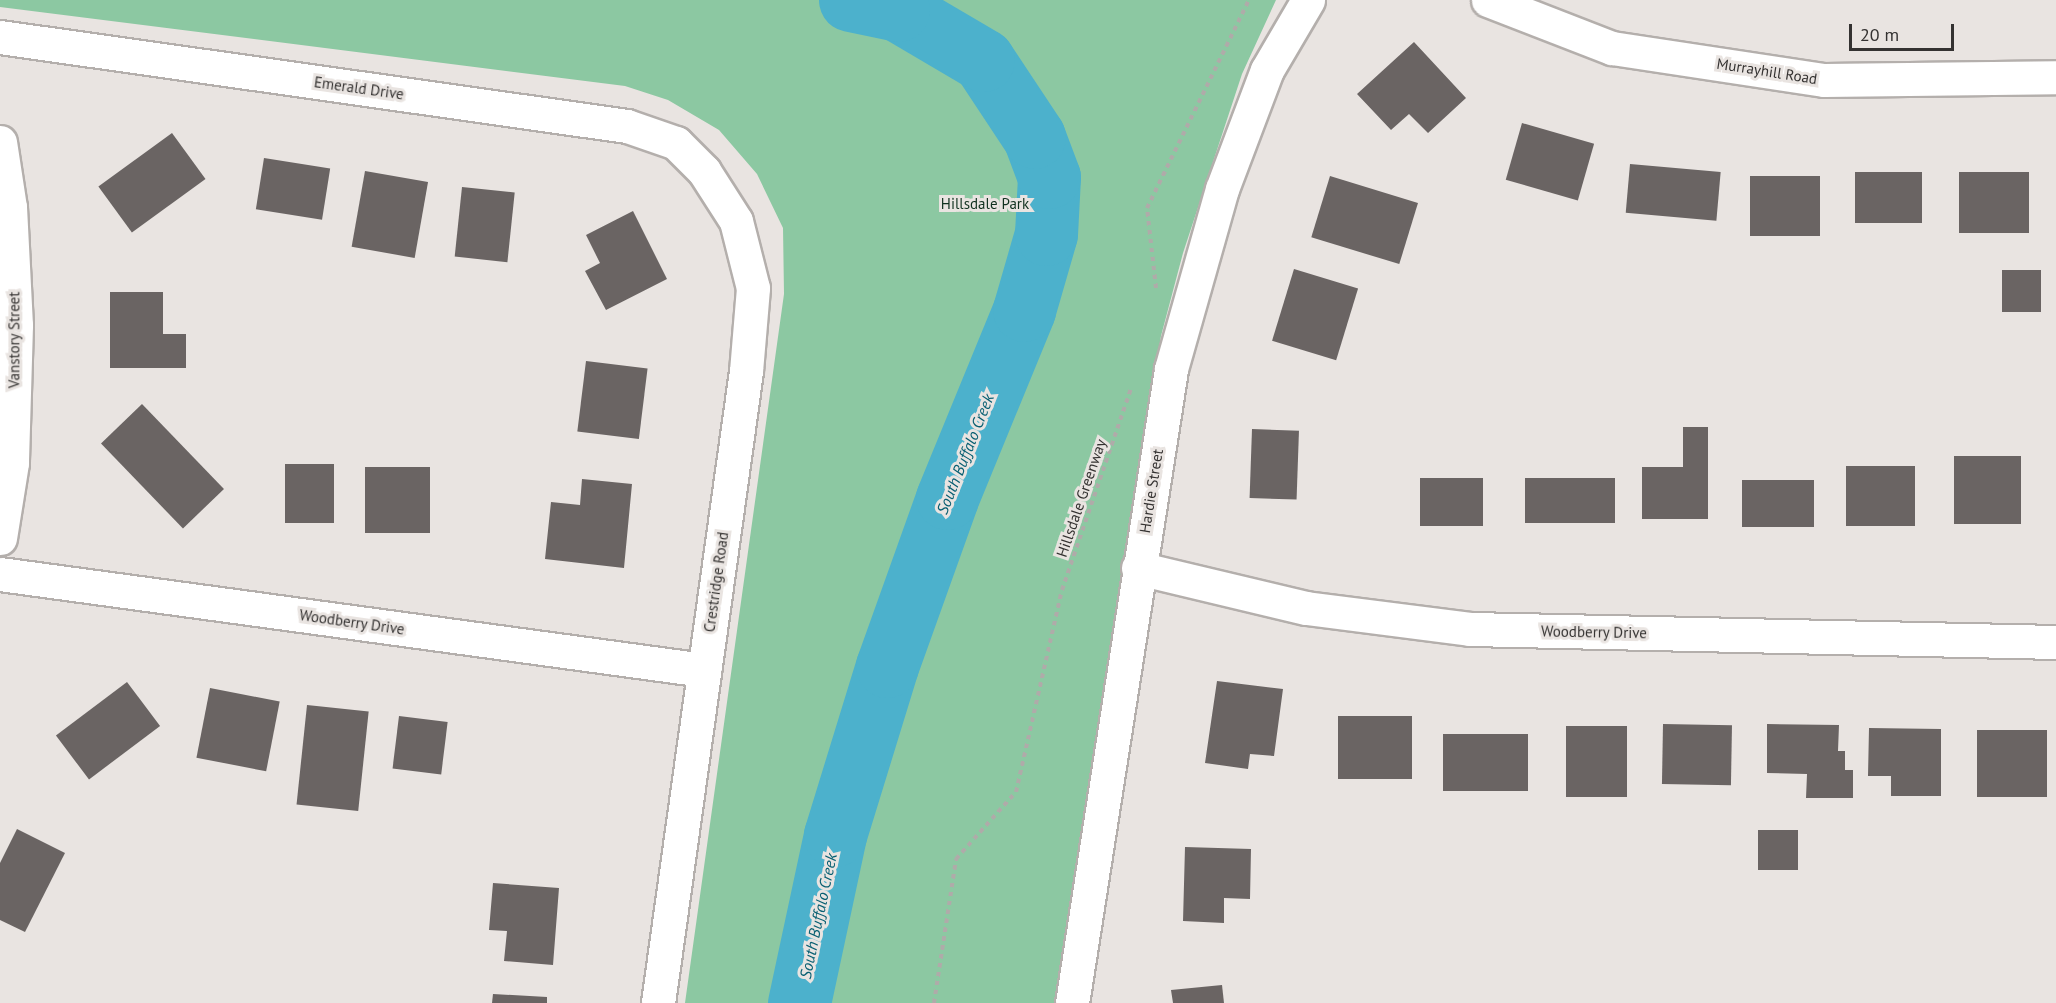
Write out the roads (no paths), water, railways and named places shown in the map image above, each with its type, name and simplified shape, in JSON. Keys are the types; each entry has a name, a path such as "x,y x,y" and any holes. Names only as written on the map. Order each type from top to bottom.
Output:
{"street":[{"name":"Hardie Street","path":"1072,1003 1138,568 1171,369 1222,189 1267,70 1308,0"},
{"name":"Murrayhill Road","path":"1488,0 1611,48 1824,80 2056,77"},
{"name":"Emerald Drive","path":"0,37 627,126 676,143 704,171"},
{"name":"Vanstory Street","path":"0,142 10,207 16,325 12,463 0,538"},
{"name":"Crestridge Road","path":"657,1003 746,371 753,288 736,221 704,171"},
{"name":"Woodberry Drive","path":"1138,568 1306,608 1470,629 2056,642"},
{"name":"Woodberry Drive","path":"0,574 704,670"}],"waterway":[{"name":"South Buffalo Creek","path":"799,1003 835,835 887,666 947,498 1024,310 1046,234 1049,177 1034,137 983,60 898,10 850,0"}],"park label":[{"name":"Hillsdale Park","path":"985,204"}]}
